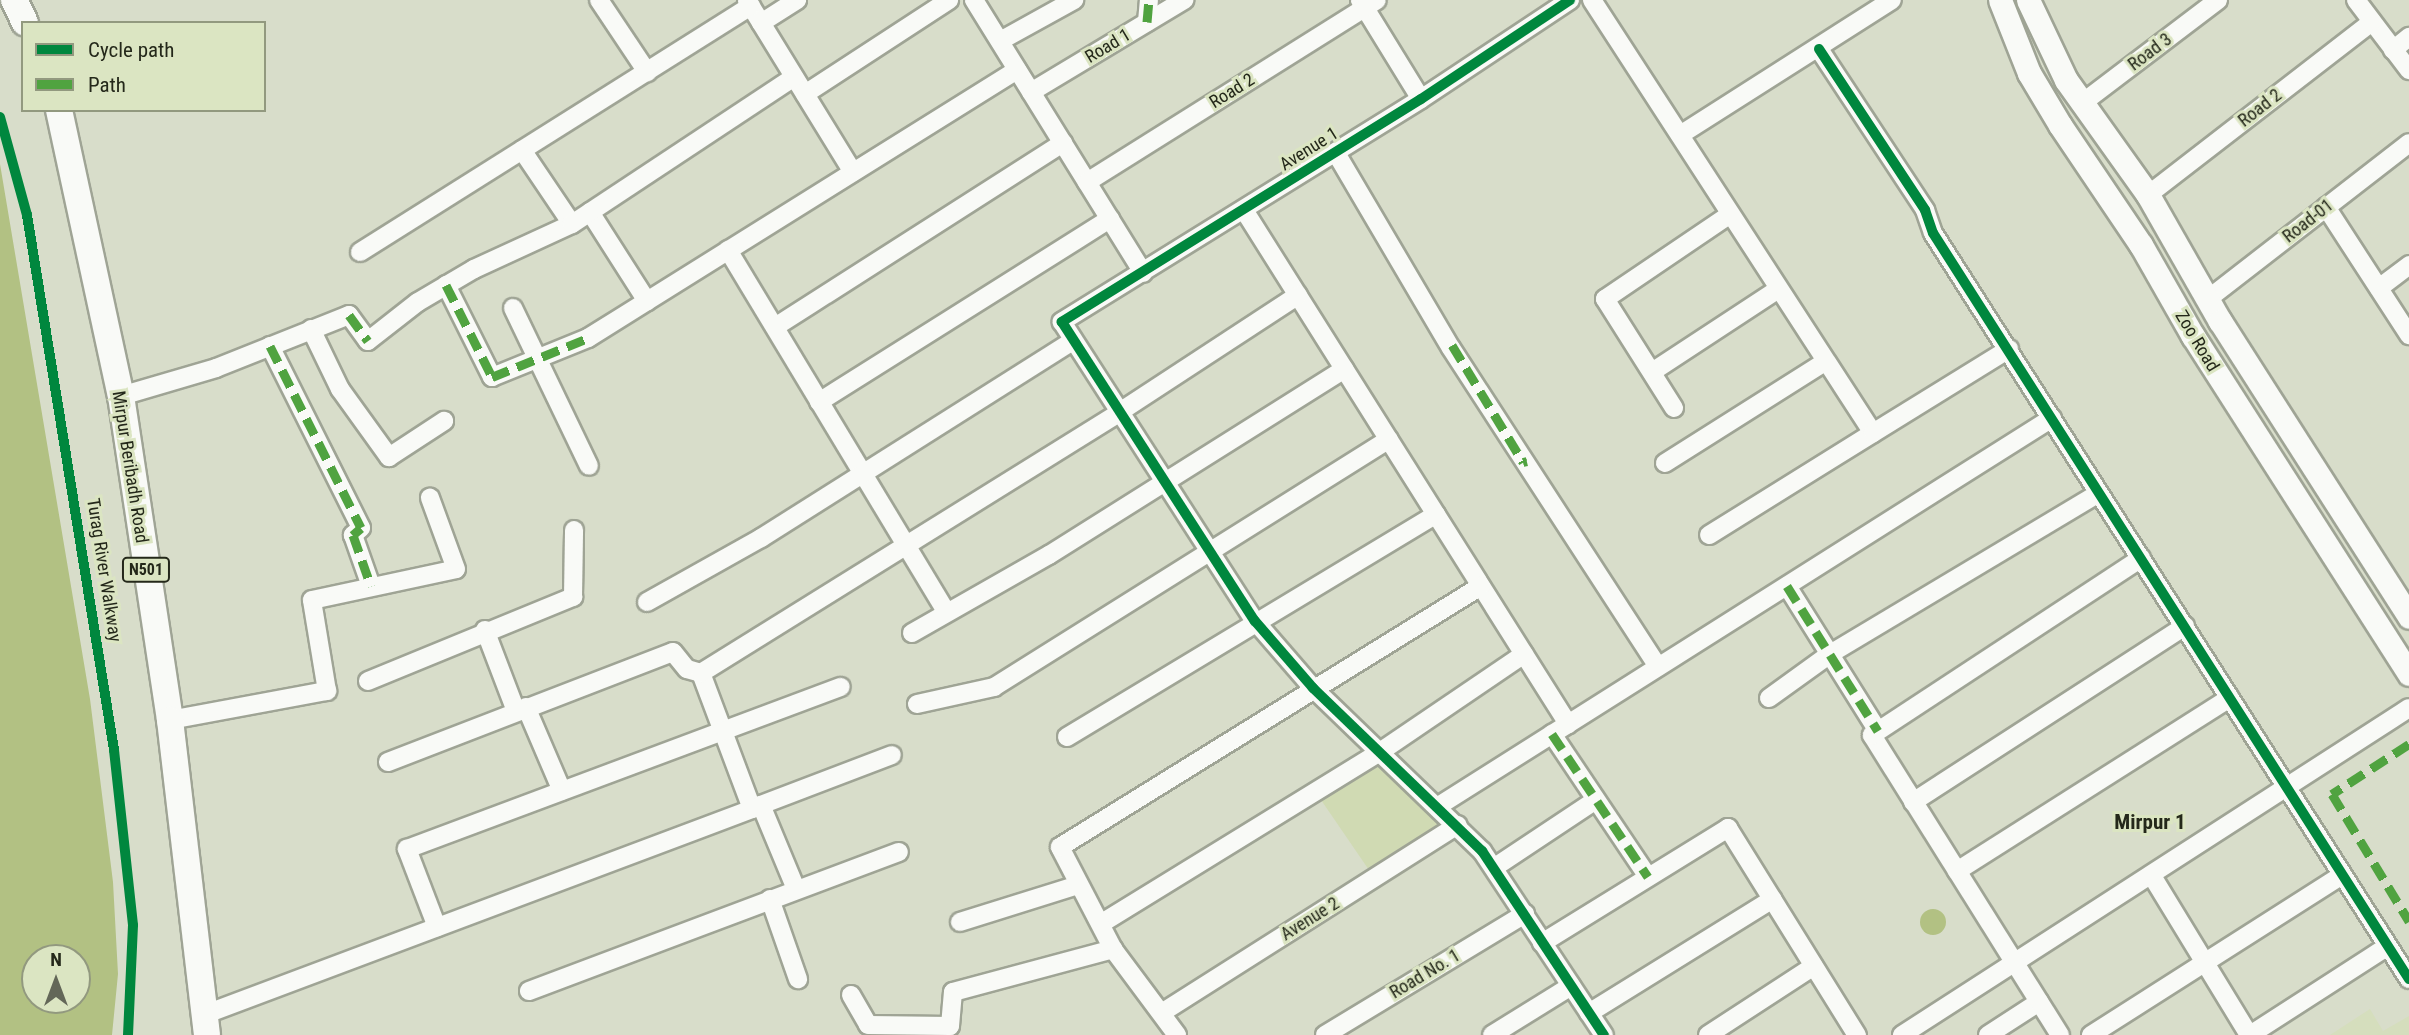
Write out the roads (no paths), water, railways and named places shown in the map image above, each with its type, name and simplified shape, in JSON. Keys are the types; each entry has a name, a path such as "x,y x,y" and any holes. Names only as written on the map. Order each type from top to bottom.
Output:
{"highway":[{"path":"14,0 24,21"},
{"name":"Mirpur Beribadh Road","path":"59,112 121,396 170,720 206,1025"}],"main road":[{"name":"Zoo Road","path":"2000,0 2029,73 2409,674"},
{"name":"Zoo Road","path":"2031,1 2055,61 2084,107 2148,195 2220,321 2409,617"},
{"path":"2063,129 2084,107"},
{"path":"2193,336 2220,321"}],"street":[{"path":"761,23 797,0"},
{"path":"805,94 949,0"},
{"path":"974,0 1143,273"},
{"path":"1000,41 1074,0"},
{"path":"1147,22 1149,0"},
{"name":"Road 1","path":"1031,92 1184,0"},
{"name":"Avenue 1","path":"1073,341 1062,322 1336,153 1570,0"},
{"path":"1592,0 1777,290 1873,433"},
{"path":"1680,135 1819,49 1892,0"},
{"name":"Road 3","path":"2084,107 2218,0"},
{"path":"2356,0 2409,70"},
{"path":"603,1 647,72"},
{"path":"360,253 647,72 749,3 853,172"},
{"path":"1367,3 1421,99"},
{"name":"Road 2","path":"1087,182 1367,3"},
{"name":"Road 2","path":"2148,195 2372,22"},
{"path":"2393,50 2409,37"},
{"path":"1819,49 1926,211 1933,233 2409,979"},
{"path":"446,285 492,377 588,338 1017,70"},
{"path":"121,396 216,368 349,315 368,341 446,285 572,224 794,77"},
{"path":"775,327 1063,143"},
{"name":"Road-01","path":"2208,299 2409,143"},
{"path":"522,150 572,224"},
{"path":"1336,153 1451,348 1658,667"},
{"path":"2326,207 2409,335"},
{"path":"1244,210 1524,654 1596,800 1648,877"},
{"path":"590,212 647,301"},
{"path":"1674,408 1605,299 1729,215"},
{"path":"819,402 1110,219"},
{"path":"728,250 860,475 946,612"},
{"path":"2379,288 2409,265"},
{"path":"1652,372 1777,290"},
{"path":"388,762 673,652 687,669 701,673 1118,413 1298,295"},
{"path":"513,308 589,466"},
{"path":"311,329 340,389 389,457 444,421"},
{"path":"647,603 761,538 1073,341 1164,485 1255,621 1313,688 1440,805 1495,867 1604,1035"},
{"path":"270,345 361,528 353,535 371,586"},
{"path":"1709,536 2009,349"},
{"path":"1665,463 1825,362"},
{"path":"912,633 1164,485 1344,369"},
{"path":"1440,805 2052,418"},
{"path":"917,704 994,687 1389,439"},
{"path":"1769,698 1830,654 2099,493"},
{"path":"170,720 327,691 313,600 456,569 430,498"},
{"path":"1067,737 1436,514"},
{"path":"368,681 485,630 573,597 574,530"},
{"path":"2060,1035 1871,736 2141,558"},
{"path":"1177,1035 1163,1012 1113,949 1102,923 1078,885 1060,847 1481,586"},
{"path":"1787,586 1878,732"},
{"path":"1913,802 2185,626"},
{"path":"485,630 562,791"},
{"path":"1102,923 1380,752 1524,654"},
{"path":"701,673 756,807 796,889"},
{"path":"437,927 407,849 841,687"},
{"path":"1957,871 2230,698"},
{"path":"1902,1035 2409,708"},
{"path":"206,1025 437,927 892,755"},
{"path":"1495,867 1596,800"},
{"name":"Avenue 2","path":"1163,1012 1458,825"},
{"path":"1542,943 1728,828 1857,1035"},
{"path":"529,991 898,852"},
{"path":"2091,1035 2342,875"},
{"path":"2151,876 2250,1035 2388,946"},
{"path":"960,922 1078,885"},
{"path":"770,899 798,979"},
{"path":"1589,1013 1773,899"},
{"name":"Road No. 1","path":"1325,1035 1525,914"},
{"path":"851,995 868,1025 950,1026 953,992 1113,949"},
{"path":"1708,1035 1814,966"},
{"path":"1492,1035 1571,986"},
{"path":"1988,1035 2039,1002"}],"district":[{"name":"Mirpur 1","path":"2150,822"}]}
